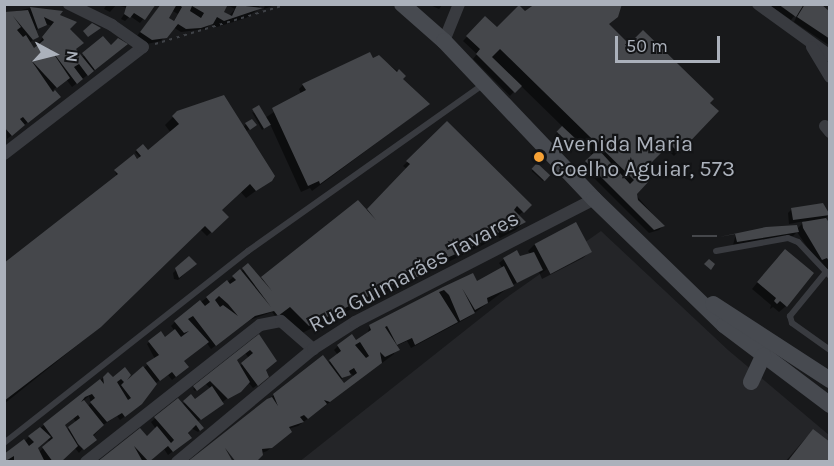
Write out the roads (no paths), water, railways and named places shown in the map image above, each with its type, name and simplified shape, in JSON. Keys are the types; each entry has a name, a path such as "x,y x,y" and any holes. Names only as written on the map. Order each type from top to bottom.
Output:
{"main road":[{"path":"402,4 444,40 594,199 692,291 739,339 830,405"},
{"path":"692,291 830,380"},
{"path":"751,382 763,356"},
{"path":"787,375 830,392"}],"street":[{"path":"4,154 144,47 112,25 69,4"},
{"path":"444,40 459,4"},
{"path":"758,4 811,46 830,56"},
{"path":"811,46 830,77"},
{"name":"Rua Guimarães Tavares","path":"177,462 313,349 355,322 594,199"},
{"path":"86,462 260,325 281,321 313,349"}],"lane":[{"path":"4,443 248,251 485,83"},
{"path":"716,251 788,238 798,242 828,274 790,316 792,323 830,350"}],"place":[{"name":"Avenida Maria Coelho Aguiar, 573","path":"539,157"}]}
